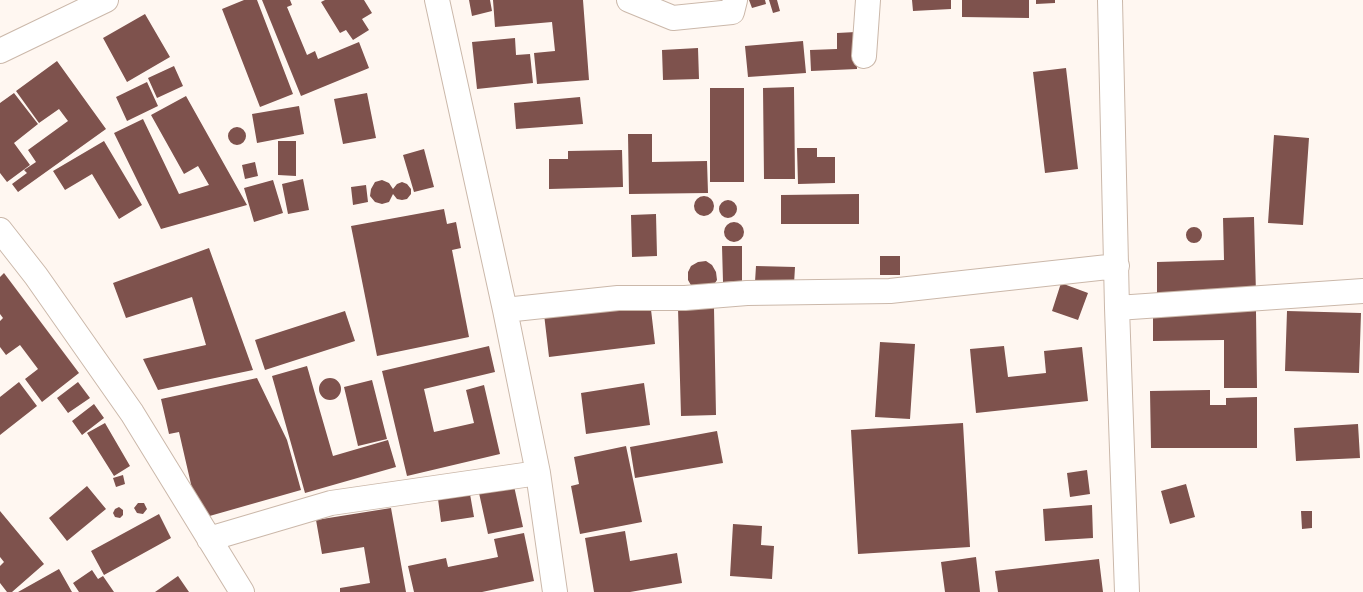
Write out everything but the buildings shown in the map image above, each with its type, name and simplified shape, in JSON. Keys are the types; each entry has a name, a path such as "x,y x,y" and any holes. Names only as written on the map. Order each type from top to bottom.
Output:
{"street":[{"path":"0,51 106,0"},
{"path":"437,0 538,472 555,592"},
{"path":"629,0 673,18 732,12 735,0"},
{"path":"864,56 868,0"},
{"path":"1110,0 1117,308 1127,592"},
{"path":"0,230 36,276 132,413 242,592"},
{"path":"504,310 618,298 685,298 747,293 890,291 1117,266"},
{"path":"1117,308 1363,291"},
{"path":"209,539 331,503 538,472"}]}
